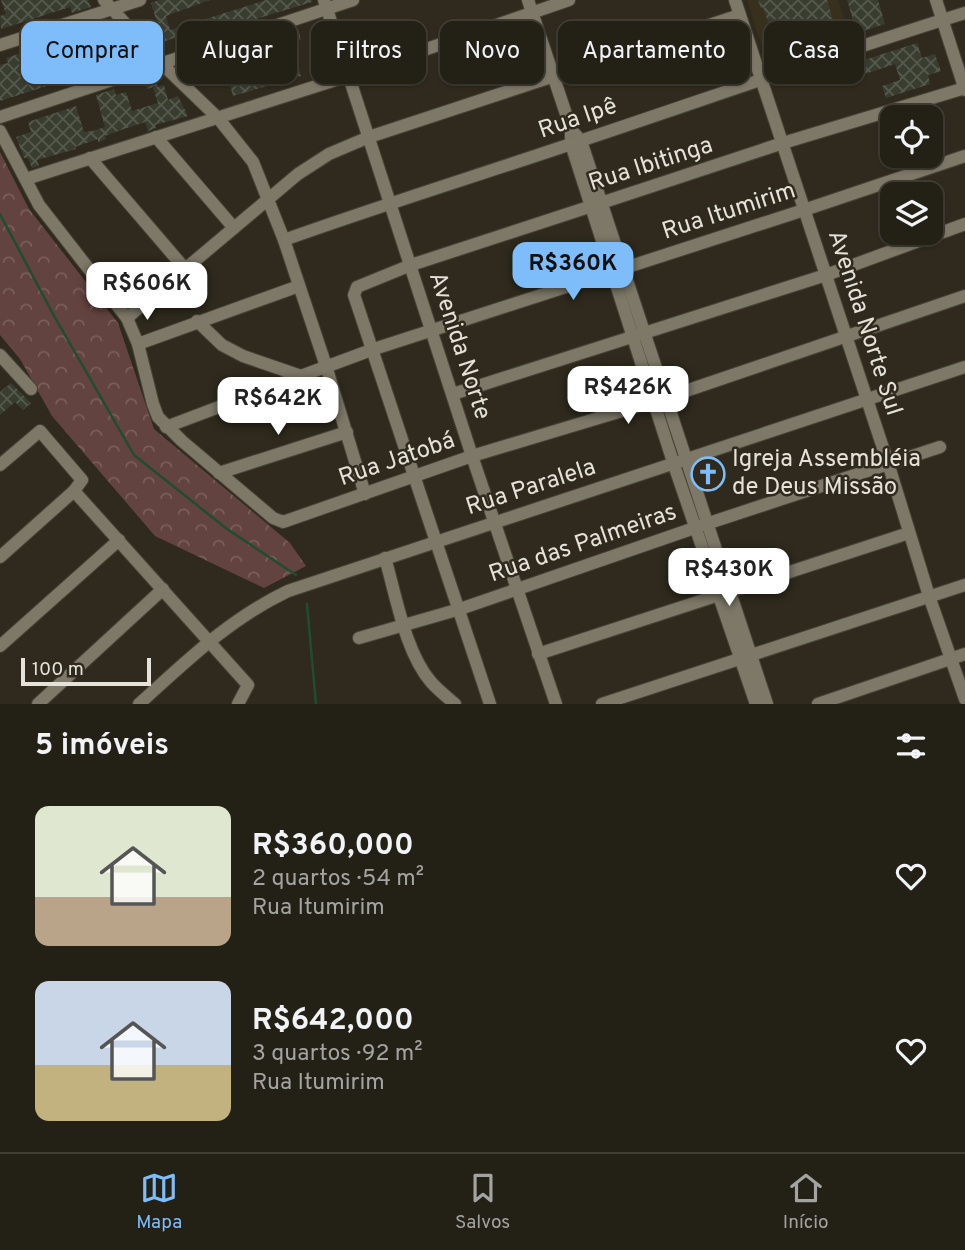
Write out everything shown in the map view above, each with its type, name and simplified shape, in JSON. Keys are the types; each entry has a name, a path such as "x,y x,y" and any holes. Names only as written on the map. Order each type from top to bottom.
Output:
{"street":[{"path":"0,45 108,5 141,0"},
{"path":"163,62 326,4 353,0"},
{"path":"426,46 531,6 569,0"},
{"name":"Avenida Norte Sul","path":"735,0 888,463 929,596 958,656 965,699"},
{"path":"936,0 965,89"},
{"name":"Avenida Norte","path":"326,4 331,21"},
{"path":"108,5 122,21"},
{"path":"531,6 679,463 746,656 767,704"},
{"name":"Rua Ipê","path":"284,240 389,202 576,142 761,78 965,13"},
{"path":"127,318 268,199 329,154 369,137 552,75 740,15"},
{"path":"163,66 218,118 253,162 284,240 365,494"},
{"path":"0,117 98,84"},
{"path":"26,179 323,84"},
{"name":"Avenida Norte","path":"351,84 556,704"},
{"name":"Rua Ibitinga","path":"374,349 354,295 360,284 783,144 965,89"},
{"path":"0,131 39,205 127,318 138,344 153,404 166,427 219,473 346,432"},
{"path":"156,138 234,228"},
{"name":"Rua Itumirim","path":"166,427 374,349 804,211 965,156"},
{"path":"90,159 186,270"},
{"path":"453,394 826,275 965,224"},
{"path":"138,344 299,286"},
{"name":"Rua Jatobá","path":"219,473 273,518 283,522 472,456 659,399 965,296"},
{"path":"197,321 222,345 243,356 301,376"},
{"path":"374,349 490,704"},
{"path":"0,355 5,370 31,389"},
{"name":"Rua Paralela","path":"139,704 209,640 256,606 288,591 965,367"},
{"path":"0,465 40,431 82,480 74,491 0,556"},
{"name":"Rua das Palmeiras","path":"359,638 460,609 940,447"},
{"path":"74,491 248,685 238,704"},
{"path":"538,654 909,533"},
{"path":"0,646 119,540"},
{"path":"385,558 416,659 430,680 456,704"},
{"path":"602,704 965,584"},
{"path":"38,704 163,589"},
{"path":"746,656 756,704"},
{"path":"818,704 958,656"}],"shaded area":[{"path":"747,0 838,0 845,21 764,21 764,53"}],"green space":[{"path":"0,152 29,209 118,323 154,429 290,543 306,566 264,588 155,536 52,416 20,359 0,335"}],"building":[{"path":"1,0 88,0 91,7 72,13 70,7 1,29 0,16 6,14"},
{"path":"159,0 210,0 166,16 170,30 177,28 176,43 174,38 163,42 163,21 157,21 151,3"},
{"path":"266,0 312,2 249,21 199,21"},
{"path":"758,0 827,0 833,21 768,21 763,7 761,8"},
{"path":"847,0 878,0 885,24 864,31 864,21 853,21"},
{"path":"297,28 301,40 297,41"},
{"path":"917,43 922,58 935,54 941,71 928,75 930,84 886,98 882,86 900,80 895,64 864,74 864,60"},
{"path":"21,53 21,84 53,84 0,101 0,65 8,63 6,58"},
{"path":"297,60 301,76 297,77"},
{"path":"146,84 157,84 158,86 147,89"},
{"path":"230,84 274,84 233,96"},
{"path":"164,85 168,100 178,96 188,116 155,125 156,128 148,131 145,122 124,129 105,136 106,139 98,142 98,139 75,147 76,149 37,160 39,166 32,168 28,158 24,158 16,137 31,132 28,122 76,106 84,132 93,131 105,127 96,95 114,89 116,95 126,92 132,111 158,103 153,88"},
{"path":"11,383 31,403 23,410 15,402 0,415 0,392"},
{"name":"Igreja Assembléia de Deus Missão","path":"713,460 721,486 706,491 697,465"}],"waterway":[{"path":"0,214 53,314 134,455 227,529 296,575"},
{"path":"307,604 316,704"}],"place":[{"name":"Igreja Assembléia de Deus Missão","path":"708,474"}]}
